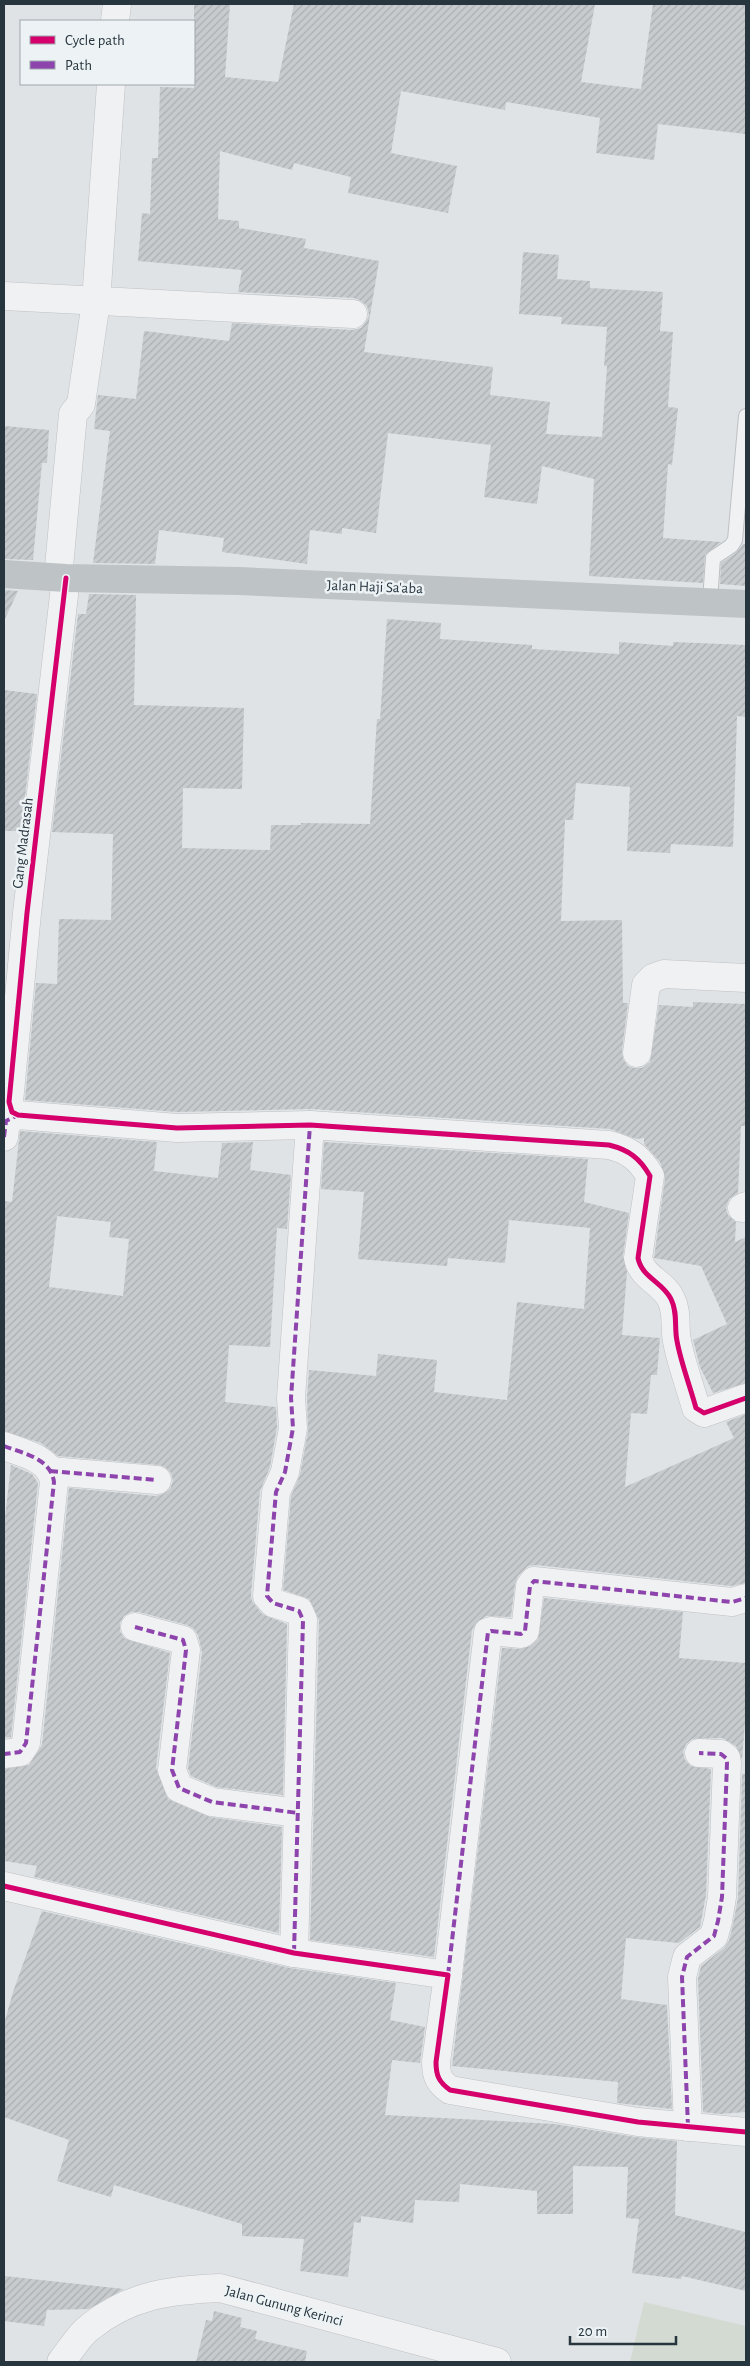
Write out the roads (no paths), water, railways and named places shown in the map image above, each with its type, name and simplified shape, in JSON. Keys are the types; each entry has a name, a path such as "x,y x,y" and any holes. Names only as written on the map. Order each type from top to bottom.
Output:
{"street":[{"path":"115,20 117,4"},
{"path":"67,578 73,414 81,404 96,302 111,85"},
{"path":"4,296 353,314"},
{"name":"Jalan Haji Sa'aba","path":"4,574 67,578 238,581 746,604"},
{"name":"Gang Madrasah","path":"67,578 28,913 10,1092 11,1126 177,1128 310,1125 609,1144 624,1148 636,1156 650,1176 638,1258 642,1271 663,1288 671,1299 675,1312 677,1341 696,1408 704,1413 746,1398"},
{"path":"637,1053 646,985 653,978 664,974 746,978"},
{"path":"294,1953 303,1616 296,1609 270,1602 267,1596 276,1492 286,1472 293,1428 291,1398 310,1125"},
{"path":"4,1446 31,1455 50,1471 54,1482 26,1744 20,1752 4,1754"},
{"path":"50,1471 157,1480"},
{"path":"746,1598 732,1602 534,1581 530,1586 525,1632 521,1634 488,1632 436,2062 436,2075 450,2090 638,2122 746,2132"},
{"path":"135,1627 183,1640 186,1650 172,1770 180,1788 212,1802 298,1813"},
{"path":"688,2127 682,1977 688,1957 714,1936 718,1921 722,1897 727,1763 726,1758 721,1754 699,1753"},
{"path":"4,1886 294,1953 448,1975"},
{"name":"Jalan Gunung Kerinci","path":"61,2362 89,2328 121,2307 152,2294 185,2289 220,2288 497,2362"}],"lane":[{"path":"710,601 713,558 731,546 735,540 746,416"}]}
